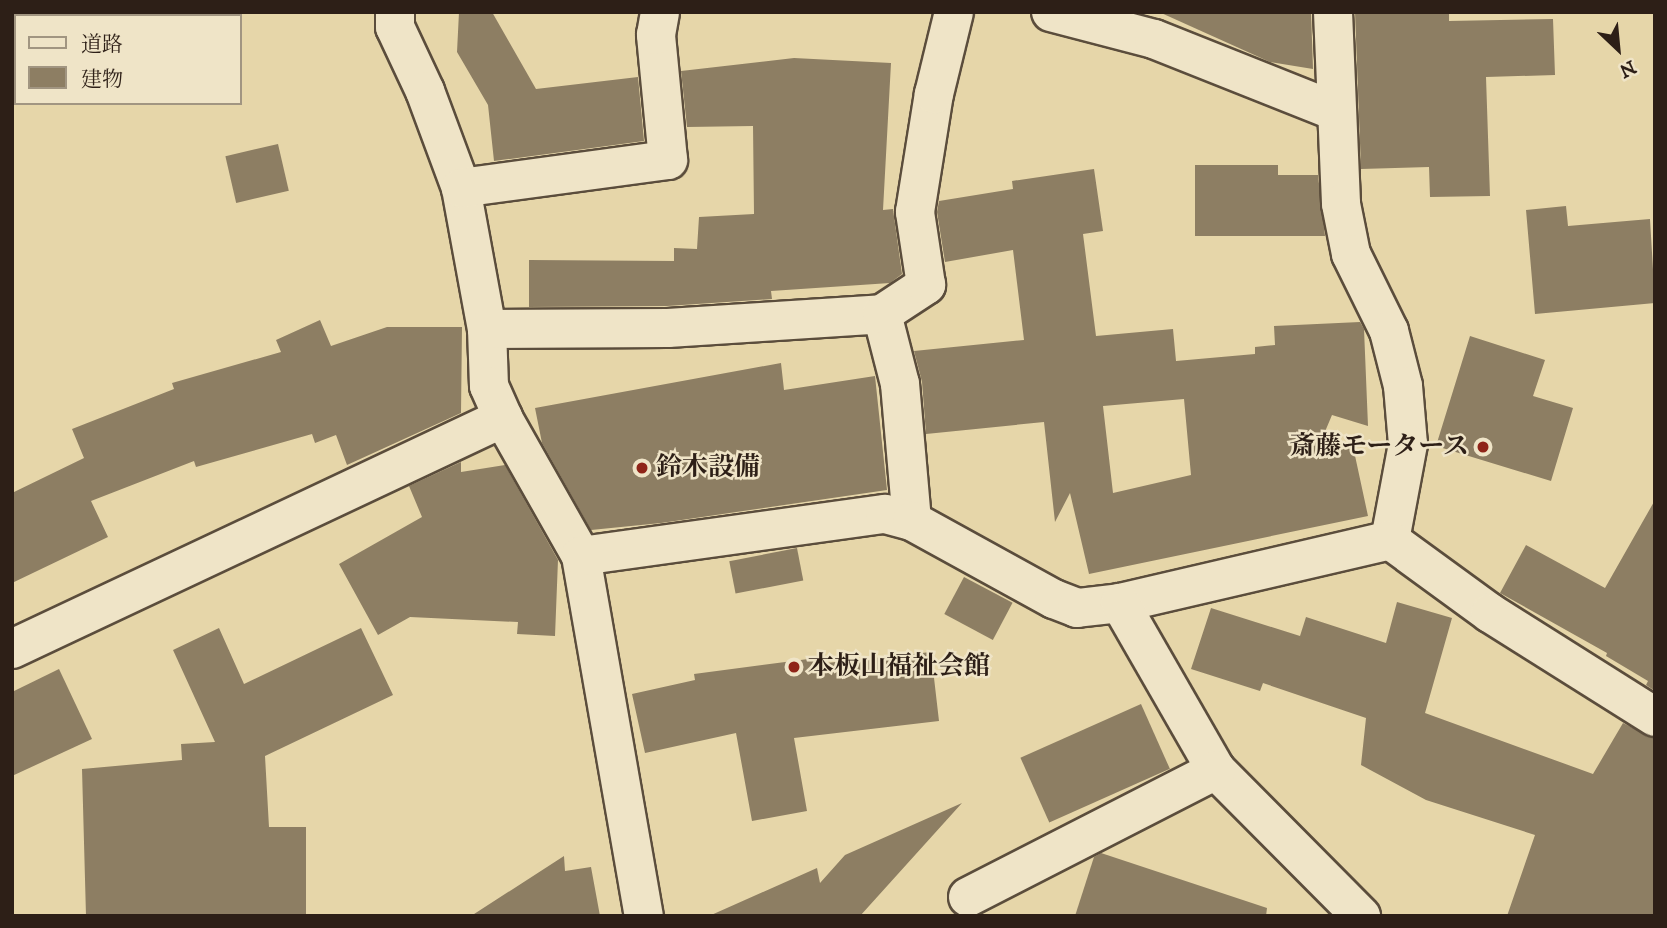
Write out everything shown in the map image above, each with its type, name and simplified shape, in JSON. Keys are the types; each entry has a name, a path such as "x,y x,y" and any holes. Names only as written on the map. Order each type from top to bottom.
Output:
{"street":[{"path":"395,12 395,27 425,91 461,188 487,329 489,386 503,418 582,556 645,916"},
{"path":"461,188 668,160 656,35 660,12"},
{"path":"487,329 667,328 882,314 926,285 915,212 934,94 954,12"},
{"path":"1051,12 1154,39 1335,111"},
{"path":"1332,12 1341,204 1351,254 1389,331 1403,386 1408,444 1390,540"},
{"path":"882,314 900,384 912,520"},
{"path":"12,649 503,418"},
{"path":"582,556 886,514 912,520 1054,599 1077,608 1120,603 1390,540 1490,613 1655,717"},
{"path":"1120,603 1216,770 1362,916"},
{"path":"968,897 1216,770"}],"building":[{"path":"459,12 492,12 536,89 638,77 644,141 494,161 488,105 457,52"},
{"path":"1159,12 1311,12 1313,69 1270,62"},
{"path":"1355,12 1449,12 1449,21 1553,19 1555,75 1486,77 1490,196 1430,197 1429,167 1361,169"},
{"path":"794,58 891,63 883,210 893,209 902,274 890,283 771,291 772,299 667,306 529,307 529,260 674,261 674,248 697,249 699,217 754,214 753,126 687,127 681,71"},
{"path":"278,144 289,191 236,203 225,156"},
{"path":"1195,165 1278,165 1278,175 1318,175 1325,236 1195,236"},
{"path":"1094,169 1103,231 1083,234 1096,336 1173,329 1176,361 1255,354 1255,347 1275,345 1274,326 1360,322 1364,329 1368,426 1332,415 1324,434 1354,451 1368,516 1089,574 1070,493 1055,522 1044,422 926,434 922,382 914,351 1024,340 1013,250 945,262 937,212 939,201 1013,189 1012,181","holes":["1184,399 1191,475 1113,493 1103,406"]},
{"path":"1566,206 1568,226 1650,219 1655,303 1535,314 1526,210"},
{"path":"320,320 331,346 387,327 462,327 461,413 347,465 336,435 315,443 312,434 196,467 194,461 91,501 108,537 12,583 12,493 84,458 72,429 174,389 172,383 281,352 276,340"},
{"path":"1470,336 1545,360 1533,396 1573,408 1551,481 1436,446"},
{"path":"781,363 784,390 875,376 887,490 661,523 591,530 542,443 535,408"},
{"path":"461,462 461,472 505,465 558,560 555,636 517,634 518,622 410,617 378,635 339,564 422,517 409,486"},
{"path":"1655,500 1655,691 1646,685 1648,681 1606,656 1607,653 1500,593 1526,545 1605,588"},
{"path":"797,548 803,580 736,594 729,561"},
{"path":"964,577 1013,603 993,640 944,614"},
{"path":"1397,602 1452,618 1425,713 1593,774 1623,723 1655,739 1655,916 1507,916 1535,835 1426,800 1361,765 1366,718 1263,683 1260,691 1191,669 1211,608 1300,636 1306,617 1386,643"},
{"path":"219,628 244,684 361,628 393,695 265,756 269,827 306,827 306,916 86,916 82,769 182,760 181,744 215,742 173,650"},
{"path":"931,652 939,721 794,738 807,811 752,821 736,733 645,753 632,694 695,680 694,674 816,658 817,664"},
{"path":"59,669 92,739 12,776 12,692"},
{"path":"1141,704 1170,769 1049,823 1020,758"},
{"path":"962,803 860,916 709,916 817,868 820,883 845,855"},
{"path":"1101,853 1267,908 1266,916 1075,916 1094,857"},
{"path":"564,856 565,871 591,867 600,916 471,916"}],"place":[{"name":"斎藤モータース","path":"1483,447"},
{"name":"鈴木設備","path":"642,468"},
{"name":"本板山福祉会館","path":"794,667"}]}
